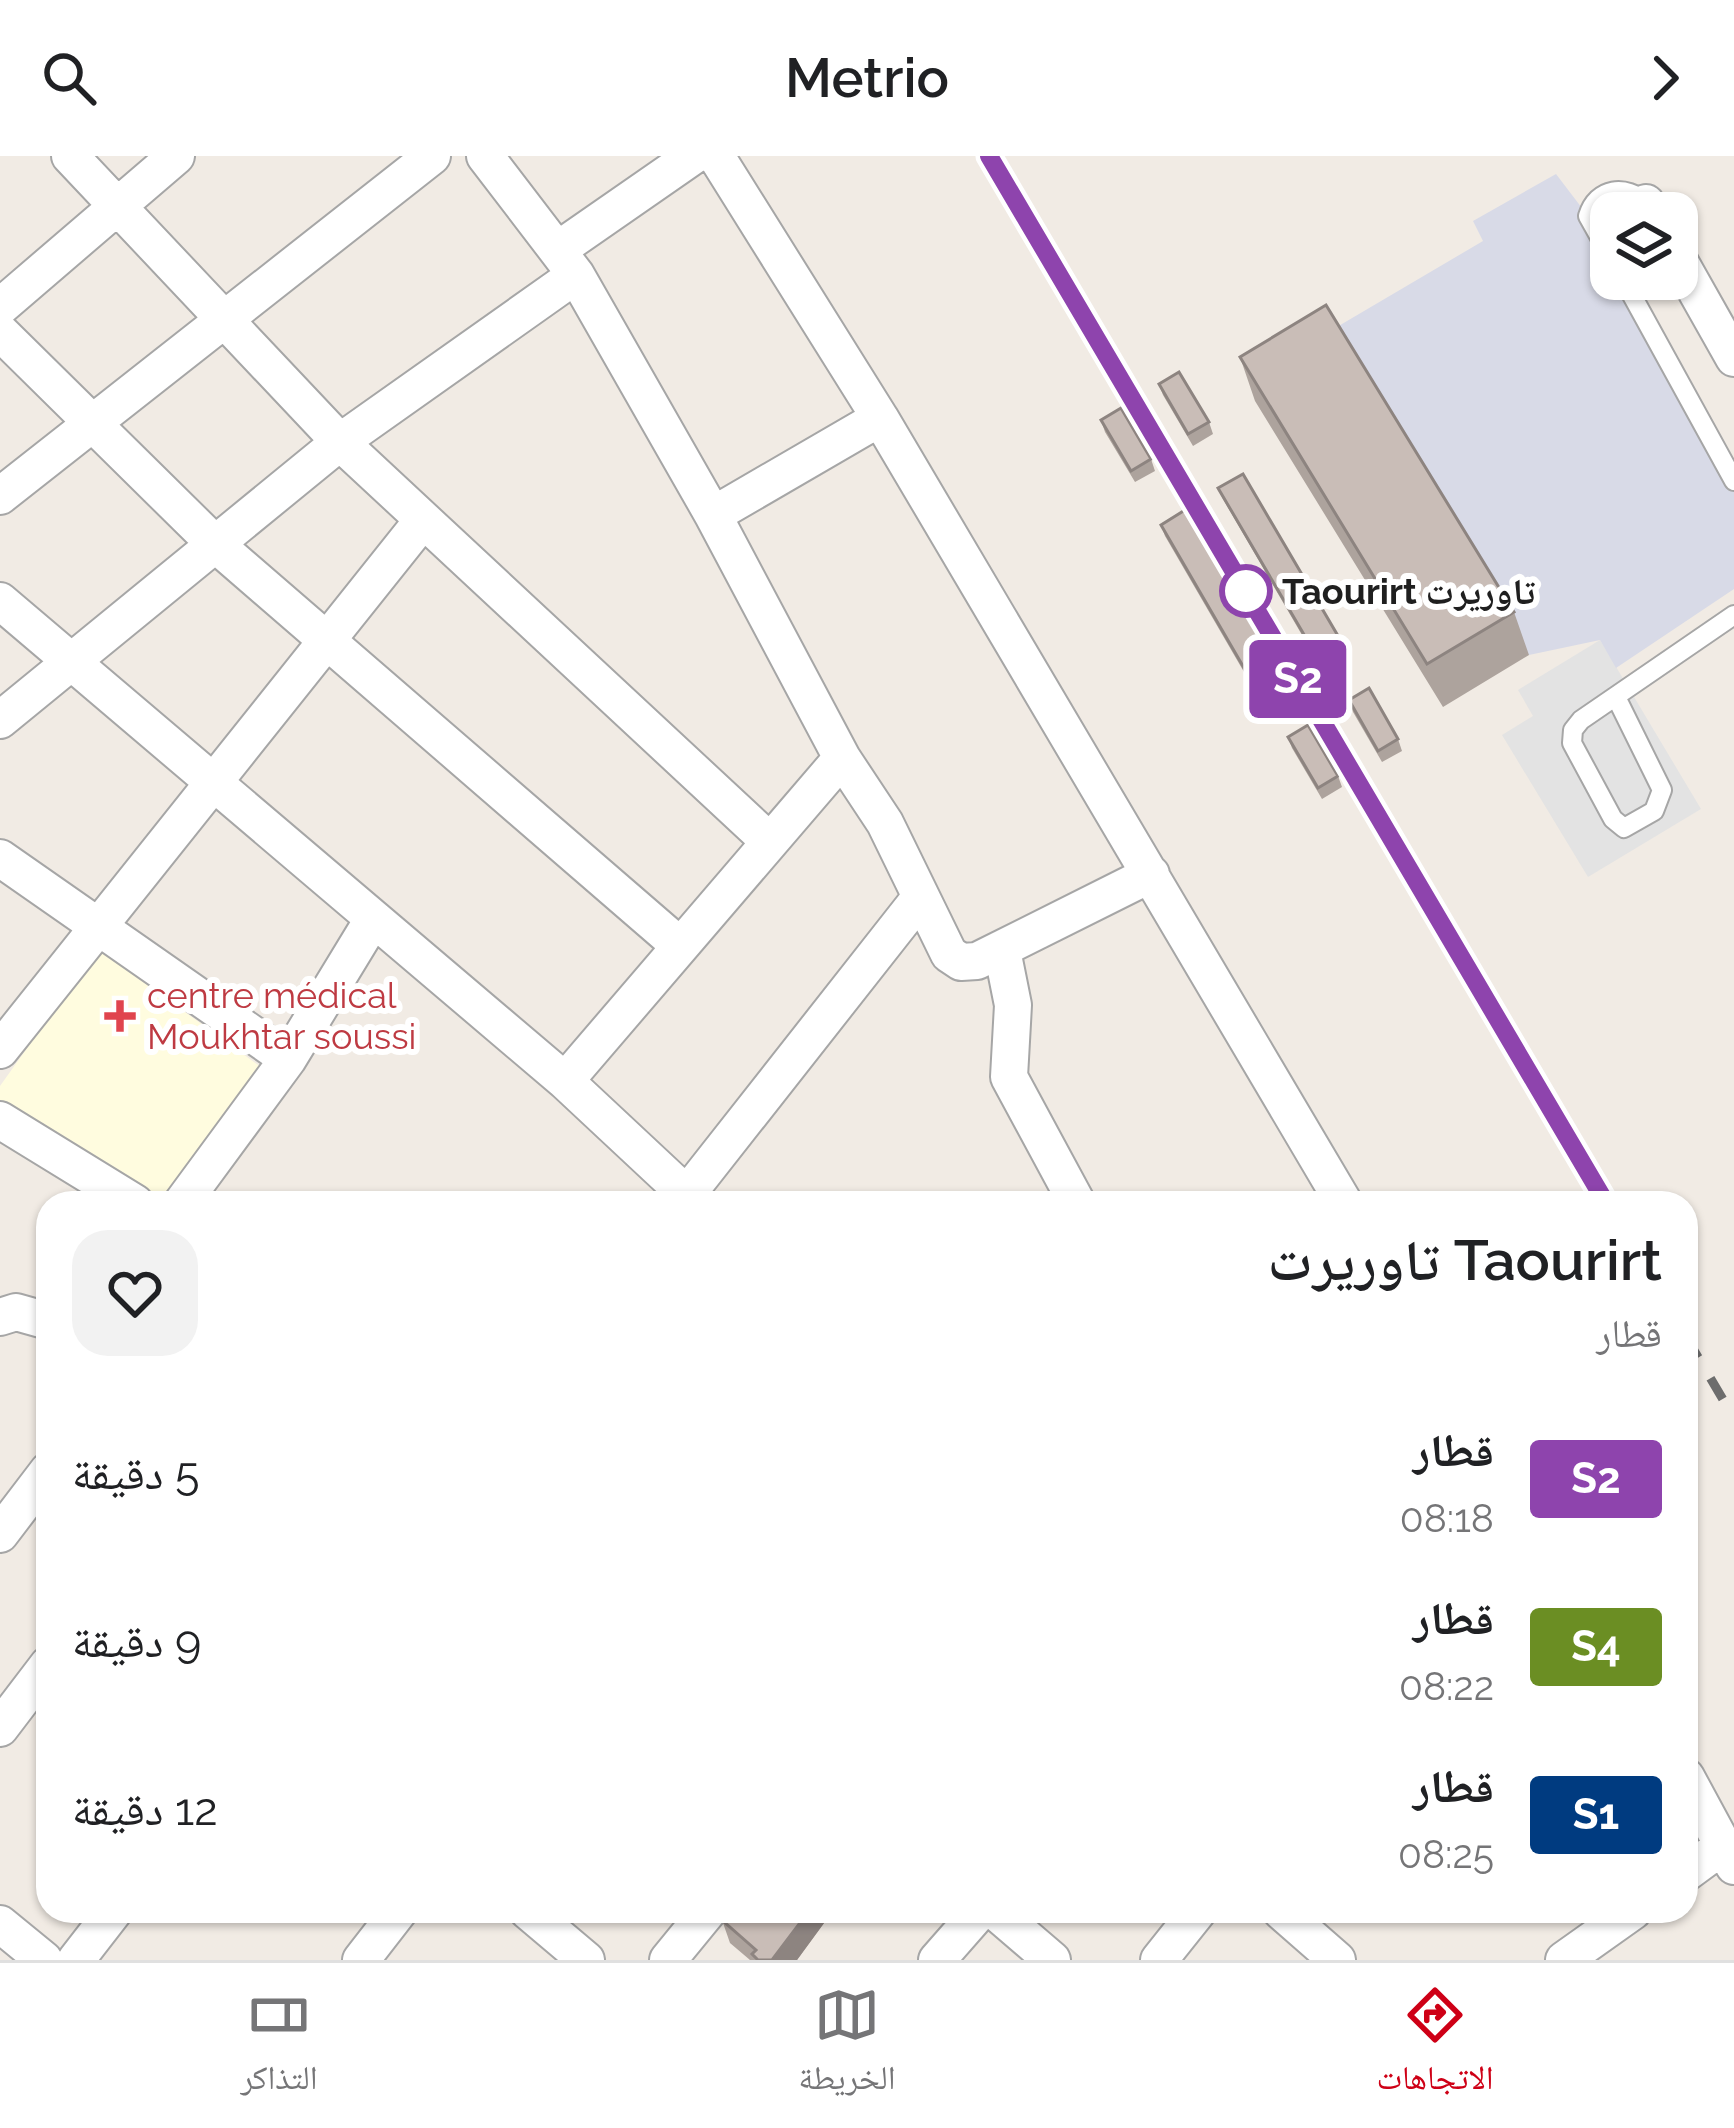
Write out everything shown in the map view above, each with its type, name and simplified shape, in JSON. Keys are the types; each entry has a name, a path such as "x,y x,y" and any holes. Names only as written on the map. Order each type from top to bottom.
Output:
{"street":[{"path":"70,156 340,442 769,841"},
{"path":"0,308 176,156"},
{"path":"0,496 89,421 432,156"},
{"path":"485,156 568,262 713,515 842,758 885,823 949,953 961,962 1002,950 1150,874"},
{"path":"0,720 213,542 568,262 693,156"},
{"path":"716,156 880,418 1337,1191"},
{"path":"1698,294 1734,358"},
{"path":"0,332 213,542 680,946"},
{"path":"713,515 880,418"},
{"path":"0,1050 423,520"},
{"path":"0,602 565,1082 675,1191"},
{"path":"565,1082 842,758"},
{"path":"0,858 288,1059"},
{"path":"689,1191 920,898"},
{"path":"191,1191 288,1059 373,921"},
{"path":"1002,950 1013,1004 1009,1077 1071,1191"},
{"path":"0,1120 115,1191"},
{"path":"0,1317 16,1312 36,1318"},
{"path":"0,1534 36,1496"},
{"path":"0,1728 36,1681"},
{"path":"1698,1799 1729,1856 1698,1868"},
{"path":"76,1960 105,1923"},
{"path":"361,1960 390,1923"},
{"path":"542,1923 586,1960"},
{"path":"937,1960 969,1923"},
{"path":"1009,1923 1052,1960"},
{"path":"1159,1960 1188,1923"},
{"path":"1295,1923 1337,1960"},
{"path":"1564,1960 1616,1923"},
{"path":"0,1924 44,1960"}],"lane":[{"path":"1635,300 1734,481"},
{"path":"1616,697 1662,790 1654,811 1634,827 1624,828 1613,820 1573,742 1573,730 1581,719 1734,615"}],"shaded area":[{"path":"1556,174 1590,220 1590,300 1635,300 1734,481 1734,589 1616,668 1600,640 1529,655 1342,349 1325,334 1483,241 1473,221"},
{"path":"1600,640 1701,809 1588,877 1502,735 1533,716 1518,690"},
{"name":"centre médical Moukhtar soussi","path":"98,949 283,1083 206,1191 128,1191 0,1126 0,1086"}],"building":[{"path":"1326,305 1514,612 1427,664 1240,357"},
{"path":"1179,372 1209,422 1188,434 1159,384"},
{"path":"1121,408 1151,459 1131,471 1101,420"},
{"path":"1243,474 1341,641 1316,655 1218,488"},
{"path":"1185,510 1282,677 1258,692 1161,525"},
{"path":"1369,688 1398,739 1378,751 1349,700"},
{"path":"1308,725 1338,776 1318,788 1288,737"},
{"path":"725,1923 800,1923 772,1960 758,1960 752,1954 756,1950"}],"railway":[{"path":"989,156 1599,1191"},
{"path":"1698,1357 1734,1418"}],"train":[{"name":"S2","path":"989,156 1599,1191"}],"place":[{"name":"Taourirt تاوريرت","path":"1246,591"},
{"name":"centre médical Moukhtar soussi","path":"120,1016"}]}
